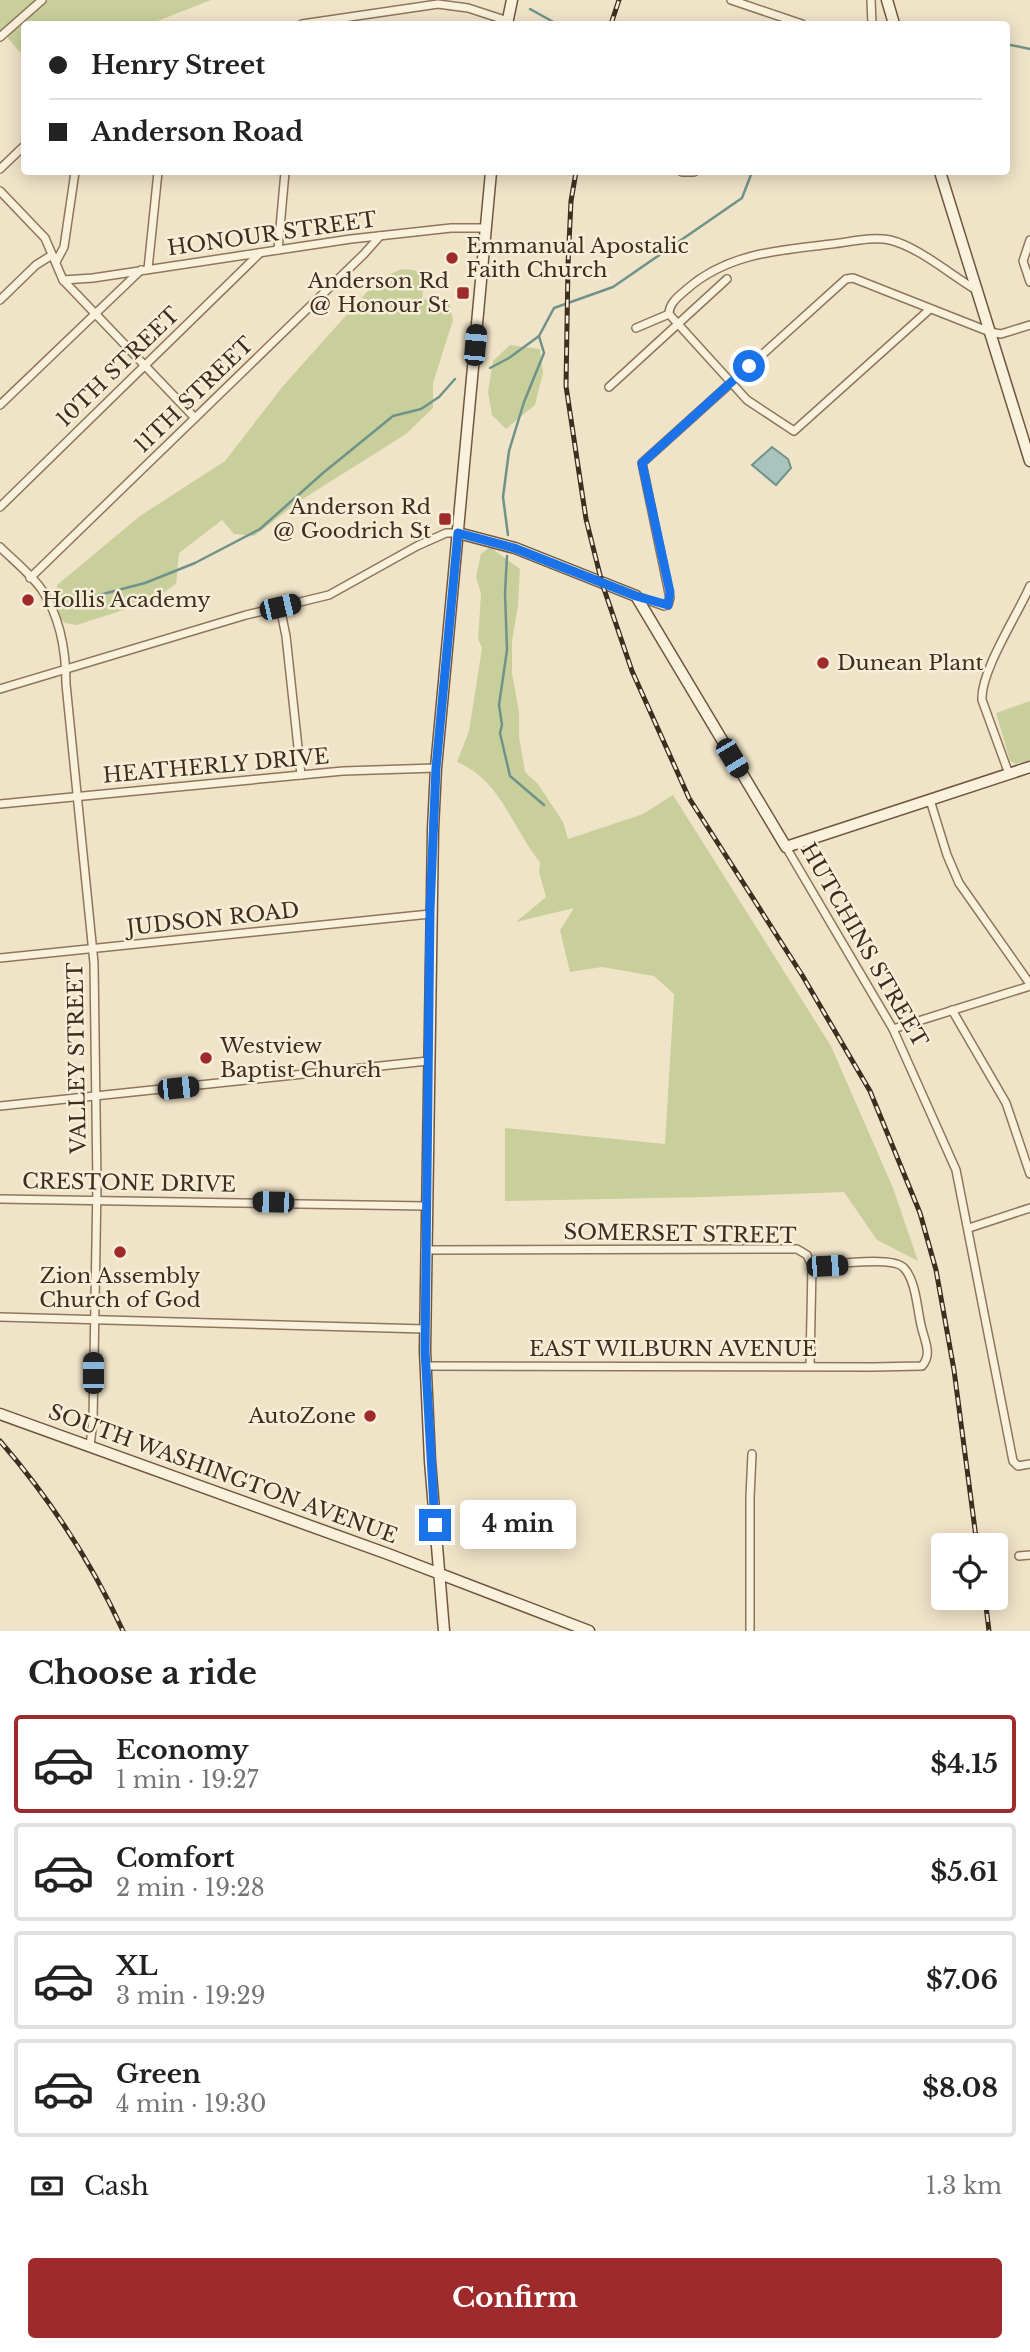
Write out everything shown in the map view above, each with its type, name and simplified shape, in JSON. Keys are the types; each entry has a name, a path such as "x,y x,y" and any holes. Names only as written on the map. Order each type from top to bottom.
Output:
{"main road":[{"path":"508,21 512,0"},
{"path":"887,0 893,21"},
{"path":"444,1631 425,1366 430,914 436,768 491,175"},
{"path":"941,175 1030,461"},
{"path":"458,533 514,548 636,596"},
{"name":"HUTCHINS STREET","path":"636,596 786,847"},
{"path":"786,847 1030,767"},
{"name":"SOUTH WASHINGTON AVENUE","path":"0,1414 439,1573 589,1631"}],"street":[{"path":"0,37 42,0"},
{"path":"731,0 793,21"},
{"path":"871,0 872,21"},
{"path":"322,21 438,4 468,8 503,21"},
{"path":"0,169 21,149"},
{"path":"0,300 36,265 54,258 64,247 75,175"},
{"path":"0,405 145,269 158,175"},
{"path":"278,250 285,175"},
{"path":"0,191 45,238 63,280 195,418"},
{"name":"HONOUR STREET","path":"63,280 380,236 451,228 485,228"},
{"name":"11TH STREET","path":"30,578 380,236"},
{"path":"930,309 794,431 761,411 669,314 671,305 690,286 733,261 782,250 875,239 908,247 978,291"},
{"path":"1030,240 1023,261 1030,282"},
{"name":"10TH STREET","path":"0,506 261,252"},
{"path":"636,596 664,606 668,605 670,598 642,463 850,278 990,332 1001,334 1030,325"},
{"path":"610,387 727,279"},
{"path":"636,328 669,314"},
{"path":"0,689 337,591 416,546 446,533 458,533"},
{"name":"VALLEY STREET","path":"0,547 43,591 66,653 93,949 97,1199 93,1421 90,1446"},
{"path":"1009,774 981,694 989,670 1030,586"},
{"path":"280,607 286,636 301,775"},
{"name":"HEATHERLY DRIVE","path":"0,804 343,771 436,768"},
{"path":"893,1029 1030,985 959,883 930,800"},
{"name":"HUTCHINS STREET","path":"786,847 893,1029 956,1170 1015,1464 1030,1464"},
{"name":"JUDSON ROAD","path":"0,958 430,914"},
{"path":"952,1010 1006,1103 1030,1174"},
{"path":"0,1106 428,1061"},
{"name":"CRESTONE DRIVE","path":"0,1199 426,1206"},
{"path":"969,1228 1030,1208"},
{"name":"SOMERSET STREET","path":"425,1250 797,1249 805,1252 812,1266 887,1261 902,1266 910,1277 927,1350 928,1358 922,1366"},
{"path":"810,1366 812,1266"},
{"path":"0,1317 425,1329"},
{"name":"EAST WILBURN AVENUE","path":"425,1366 922,1366"},
{"path":"750,1631 752,1454"},
{"path":"1019,1556 1030,1555"}],"green space":[{"path":"0,0 211,0 158,21 21,21 21,54 0,29"},
{"path":"402,269 414,270 425,276 422,299 449,302 453,320 433,383 433,408 406,434 298,502 254,536 234,534 222,520 179,553 176,584 151,601 77,625 65,623 57,616 57,585 140,516 225,461 283,386 375,283"},
{"path":"510,345 540,349 543,373 535,405 506,429 492,415 488,392 493,361"},
{"path":"490,547 520,569 512,641 512,673 525,772 538,784 563,822 568,839 643,814 673,795 831,1046 893,1188 918,1261 877,1240 844,1192 505,1201 505,1128 665,1144 674,994 654,976 602,967 570,972 560,930 574,908 516,922 546,897 539,872 540,862 485,780 457,762 469,731 482,648 478,639 481,594 476,577 481,554"},
{"path":"1030,701 1030,760 1016,764 1010,761 996,713"}],"water":[{"path":"772,447 788,459 791,468 776,485 752,465"}],"waterway":[{"path":"530,9 552,21"},
{"path":"1010,45 1030,49"},
{"path":"490,368 539,336 554,308 613,287 742,198 751,175"},
{"path":"508,535 503,497 509,451 524,402 544,353 539,336"},
{"path":"80,600 145,583 195,563 260,529 393,416 421,409 439,397 455,379"},
{"path":"507,556 507,650 499,705 502,725 500,733 510,776 544,805"}],"railway":[{"path":"612,21 619,0"},
{"path":"575,175 571,201 568,265 566,386 586,519 602,583 632,671 689,798 802,975 870,1091 920,1213 936,1270 954,1370 975,1533"},
{"path":"0,1441 36,1485 68,1532 111,1605 123,1631"},
{"path":"986,1610 989,1631"}],"place":[{"name":"Emmanual Apostalic Faith Church","path":"452,258"},
{"name":"Anderson Rd @ Honour St","path":"463,293"},
{"name":"Anderson Rd @ Goodrich St","path":"445,519"},
{"name":"Hollis Academy","path":"28,600"},
{"name":"Dunean Plant","path":"823,663"},
{"name":"Westview Baptist Church","path":"206,1058"},
{"name":"Zion Assembly Church of God","path":"120,1252"},
{"name":"AutoZone","path":"370,1416"}],"route":[{"path":"435,1525 425,1351 430,910 436,768 458,533 514,548 657,604 668,605 670,592 642,463 749,366"}]}
